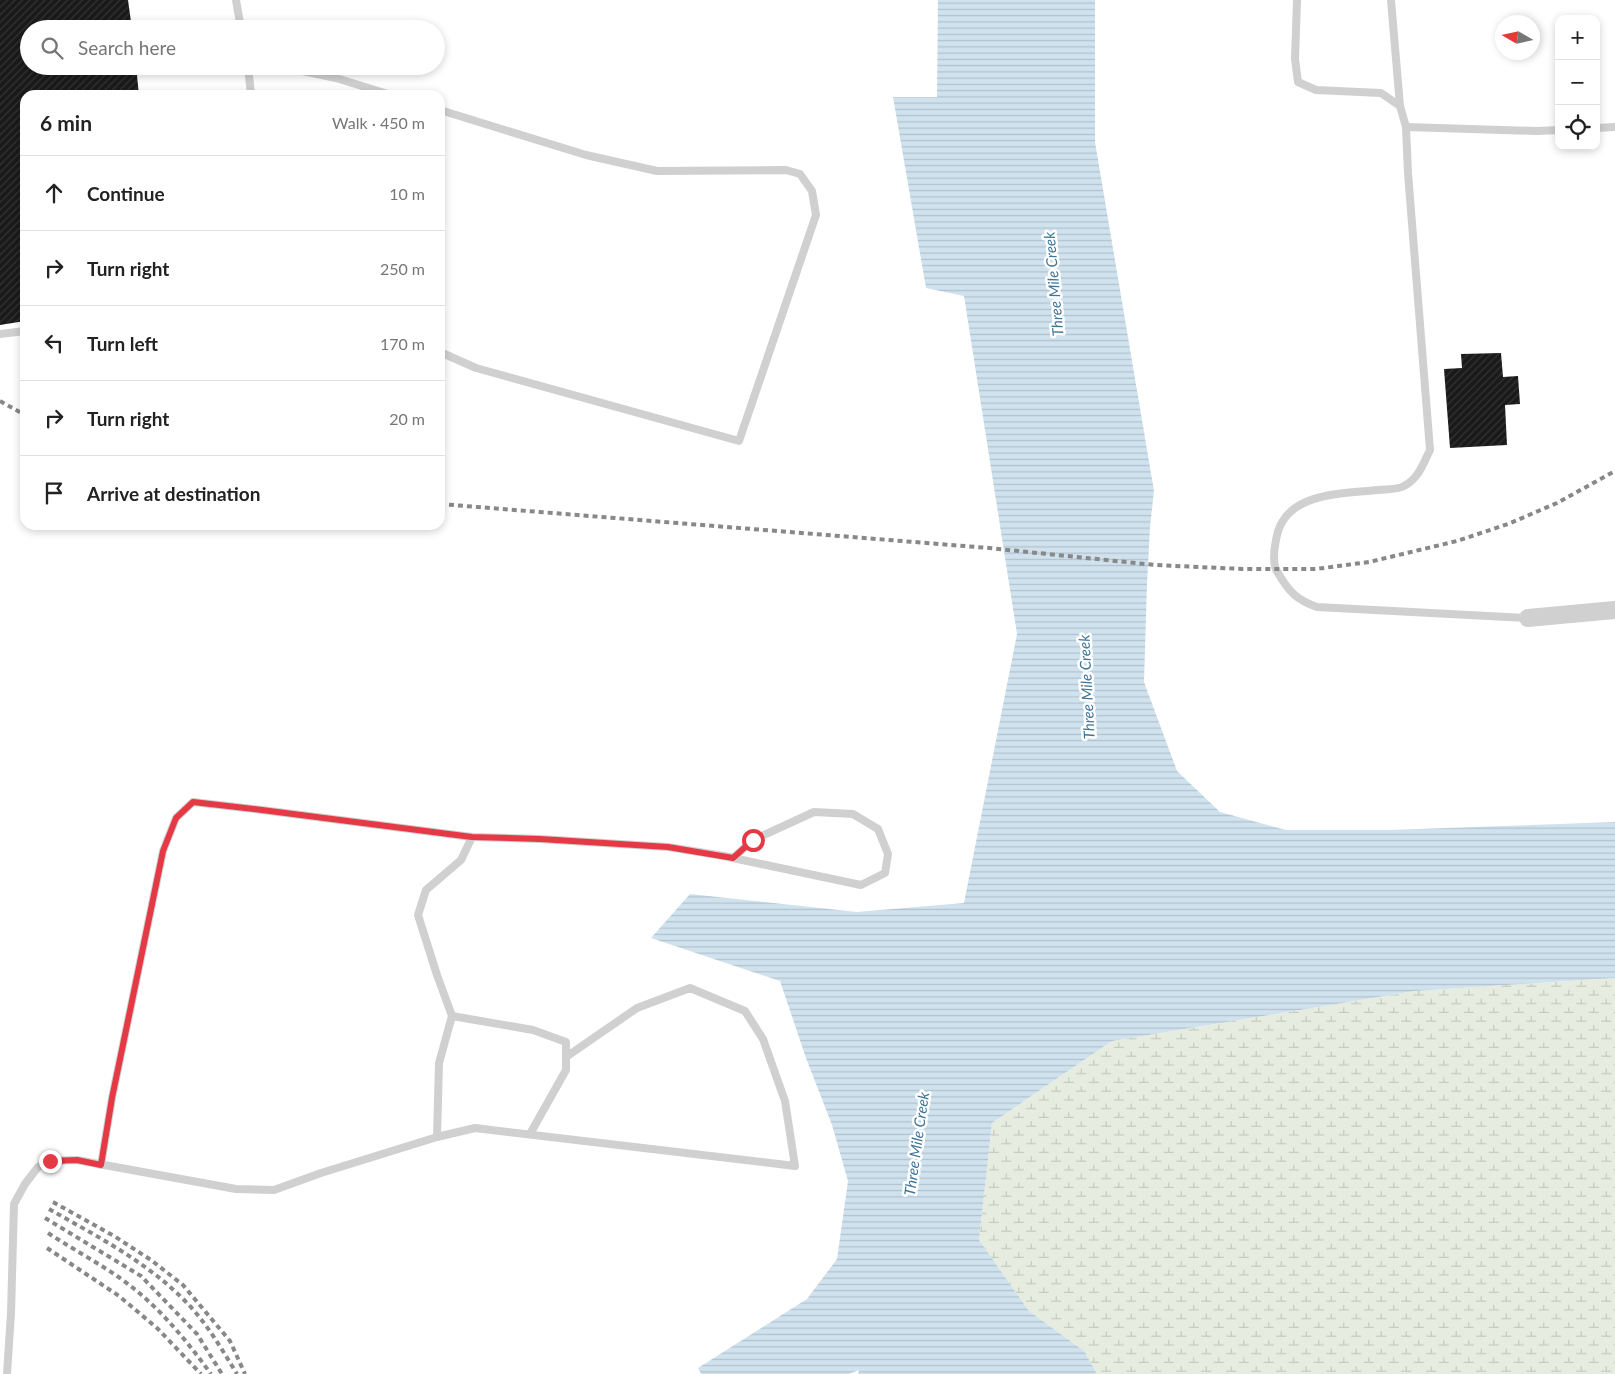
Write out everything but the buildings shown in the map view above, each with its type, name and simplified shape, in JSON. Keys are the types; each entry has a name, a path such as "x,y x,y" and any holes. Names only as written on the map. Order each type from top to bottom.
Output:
{"street":[{"path":"1528,618 1615,610"}],"lane":[{"path":"236,0 239,20"},
{"path":"1297,0 1294,59 1298,82 1316,90 1381,94 1400,106"},
{"path":"1391,0 1400,106 1406,128 1430,450 1417,477 1403,488 1329,495 1304,502 1288,513 1278,528 1275,547 1275,569 1291,592 1303,602 1317,607 1528,618"},
{"path":"249,75 250,90"},
{"path":"322,75 375,90"},
{"path":"445,112 586,155 657,171 786,170 800,174 812,191 816,216 739,441 476,368 445,354"},
{"path":"1600,128 1615,127"},
{"path":"1406,128 1555,130"},
{"path":"0,334 20,331"},
{"path":"101,1165 112,1098 163,851 176,818 193,802 472,837 668,847 733,858 861,885 885,873 888,854 878,829 853,814 814,812 753,840 733,858"},
{"path":"437,1137 439,1063 452,1016 418,915 426,890 461,860 472,837"},
{"path":"7,1374 14,1204 25,1184 38,1167 50,1161 77,1160 236,1189 274,1190 321,1173 437,1137 475,1128 795,1166 785,1101 763,1039 745,1011 690,988 637,1008 566,1057"},
{"path":"452,1016 533,1030 566,1042 566,1070 530,1134"}],"green space":[{"path":"1615,978 1615,1374 1097,1374 1084,1351 1029,1311 979,1240 992,1123 1112,1041 1415,991"}],"water":[{"name":"Three Mile Creek","path":"938,0 1095,0 1095,142 1154,491 1147,584 1144,682 1177,771 1220,812 1286,830 1390,830 1615,822 1615,978 1415,991 1112,1041 992,1123 979,1240 1029,1311 1084,1351 1097,1374 858,1374 859,1370 849,1374 701,1374 698,1368 807,1299 837,1259 848,1181 832,1125 806,1058 780,981 651,938 690,894 857,912 964,903 1017,634 964,296 926,288 893,97 937,97"}],"railway":[{"path":"0,401 20,412"},
{"path":"445,504 989,548 1155,565 1243,569 1316,569 1369,562 1457,541 1508,524 1557,503 1615,471"},
{"path":"53,1202 114,1236 151,1260 183,1285 230,1341 245,1374"},
{"path":"49,1209 127,1255 164,1281 202,1320 237,1374"},
{"path":"45,1218 141,1276 197,1334 222,1374"},
{"path":"48,1233 117,1276 144,1297 179,1334 211,1374"},
{"path":"47,1248 119,1296 157,1328 201,1374"}],"route":[{"path":"50,1161 77,1160 101,1165 112,1098 163,851 176,818 193,802 472,837 668,847 733,858 753,840"}]}
